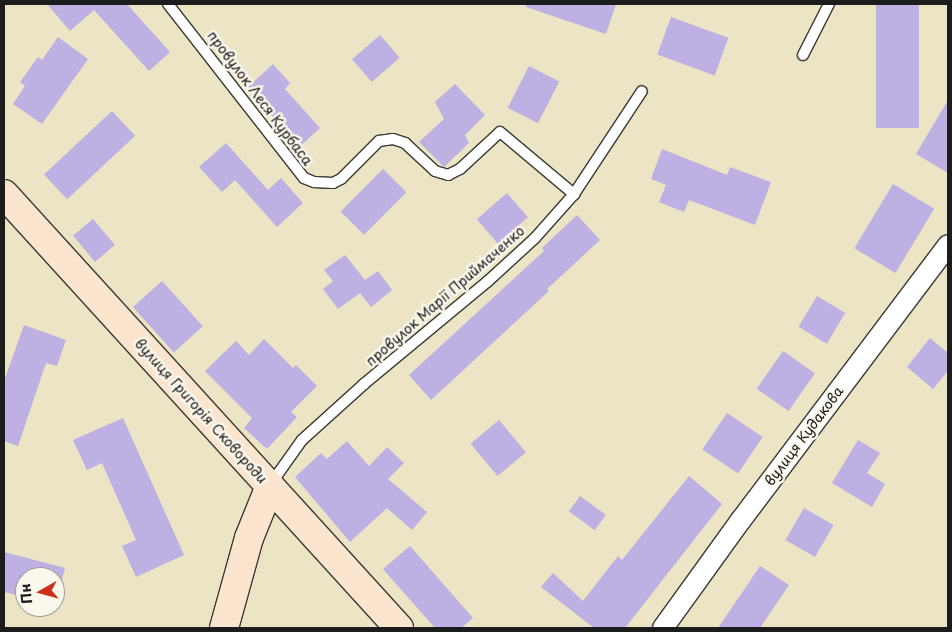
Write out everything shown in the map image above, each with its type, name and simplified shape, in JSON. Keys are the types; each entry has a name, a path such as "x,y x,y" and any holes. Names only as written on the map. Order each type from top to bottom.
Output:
{"street":[{"name":"вулиця Григорія Сковороди","path":"4,194 399,628"},
{"name":"вулиця Кудакова","path":"663,628 740,520 948,245"},
{"path":"224,628 249,538 270,486"}],"lane":[{"name":"провулок Леся Курбаса","path":"168,4 304,178 314,182 334,183 341,179 378,141 393,139 405,143 435,171 448,174 460,169 500,132 574,194"},
{"path":"803,54 829,4"},
{"name":"провулок Марії Приймаченко","path":"270,486 302,440 364,384 487,282 535,238 574,194 642,91"}],"building":[{"path":"47,4 127,4 170,52 149,71 94,10 70,31"},
{"path":"526,4 616,4 606,34 526,7"},
{"path":"876,4 919,4 919,128 876,128"},
{"path":"671,17 728,38 715,75 657,55"},
{"path":"380,35 400,58 372,82 352,59"},
{"path":"58,37 88,59 42,124 13,104 25,86 20,82 38,57 42,60"},
{"path":"273,64 290,83 285,89 320,128 295,151 276,131 281,126 247,88"},
{"path":"529,66 559,81 538,123 508,108"},
{"path":"455,84 485,115 465,135 469,143 444,167 419,142 444,119 435,102"},
{"path":"948,100 948,173 916,154"},
{"path":"112,111 135,136 67,199 44,174"},
{"path":"226,143 268,190 281,178 303,203 277,227 235,180 222,192 199,167"},
{"path":"662,149 727,175 730,167 771,182 755,225 689,200 684,212 659,202 666,185 651,179"},
{"path":"383,169 406,192 364,235 341,211"},
{"path":"893,184 934,209 896,273 854,248"},
{"path":"507,193 528,217 498,243 477,219"},
{"path":"577,215 600,240 547,289 549,291 431,400 409,375 544,251 542,248"},
{"path":"93,219 115,245 95,262 73,236"},
{"path":"345,255 365,280 378,271 392,290 371,307 360,293 338,309 323,289 333,281 324,270"},
{"path":"162,281 203,326 174,352 133,307"},
{"path":"817,296 845,313 827,344 798,327"},
{"path":"24,325 66,340 57,366 46,363 18,446 4,441 4,381"},
{"path":"930,338 948,353 948,371 933,389 907,367"},
{"path":"264,339 293,368 296,365 317,386 291,412 297,417 267,449 244,428 252,418 205,371 236,341 249,355"},
{"path":"783,351 815,373 789,411 757,389"},
{"path":"727,413 763,437 738,474 702,449"},
{"path":"123,418 184,555 136,577 122,546 136,540 102,463 87,470 73,440"},
{"path":"499,420 526,452 498,476 471,444"},
{"path":"858,440 880,453 867,473 885,484 872,507 832,483"},
{"path":"347,441 369,466 387,447 404,463 388,479 427,512 412,530 387,508 350,542 295,477 321,453 327,459"},
{"path":"689,476 722,504 625,628 594,628 541,587 553,573 583,601 618,556 622,560"},
{"path":"580,496 606,515 595,530 569,511"},
{"path":"804,508 833,525 815,557 786,540"},
{"path":"410,546 473,618 461,628 435,628 383,569"},
{"path":"4,552 61,567 15,567 15,595 4,592"},
{"path":"760,566 789,585 760,628 718,628"}]}
